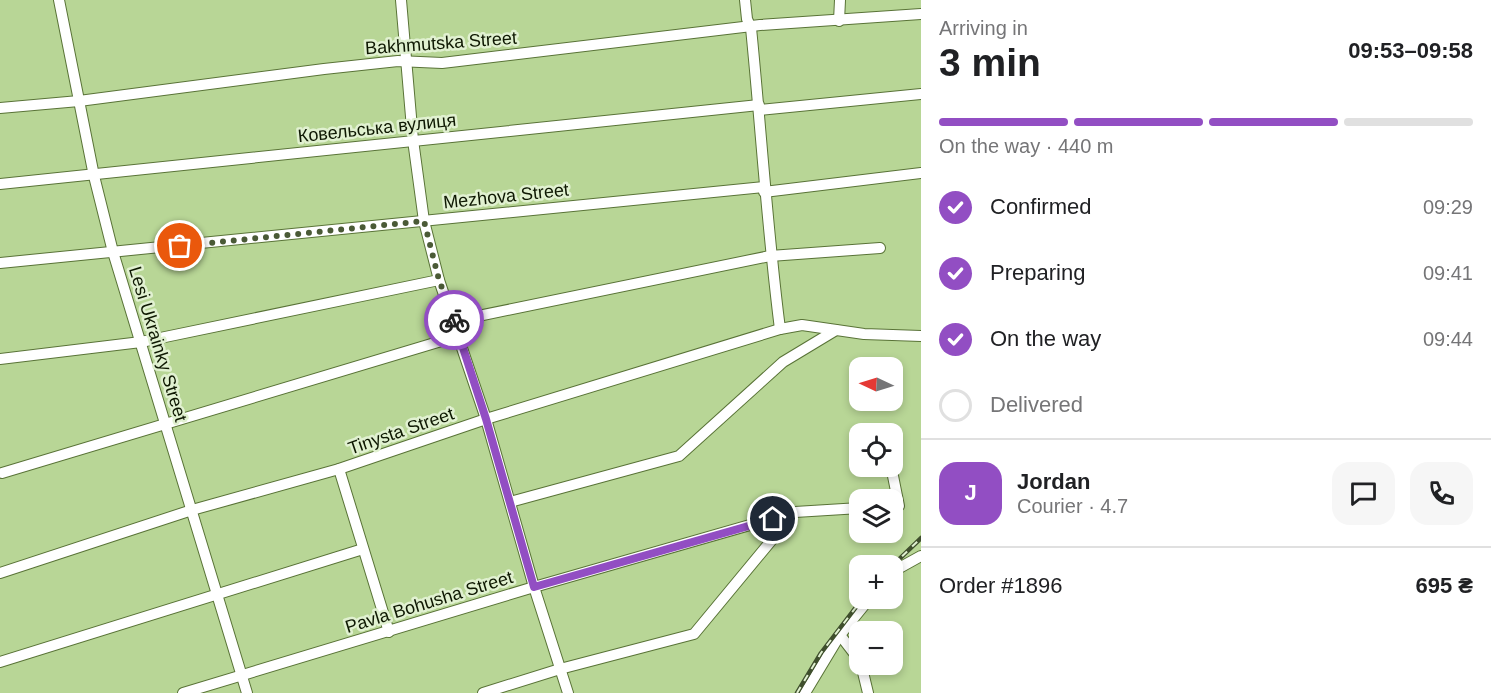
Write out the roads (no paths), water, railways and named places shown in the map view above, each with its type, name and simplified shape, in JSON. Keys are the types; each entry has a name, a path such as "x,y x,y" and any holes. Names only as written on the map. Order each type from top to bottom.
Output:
{"street":[{"name":"Lesi Ukrainky Street","path":"59,0 94,176 113,252 247,693"},
{"path":"401,0 413,140 424,221 439,280 486,419 567,693"},
{"path":"745,0 747,19 751,28 770,256 780,328"},
{"path":"839,21 840,0"},
{"name":"Bakhmutska Street","path":"0,108 79,101 324,69 405,62 442,63 751,28 760,25 921,14"},
{"name":"Ковельська вулиця","path":"0,184 94,176 413,140 921,94"},
{"name":"Mezhova Street","path":"0,263 921,173"},
{"path":"454,321 770,256 880,248"},
{"path":"0,359 141,342 439,280"},
{"name":"Tinysta Street","path":"0,573 192,510 339,469 486,419 780,328 802,325 864,334 921,336"},
{"path":"510,502 679,456 783,362 836,330"},
{"path":"2,474 458,336"},
{"path":"339,469 389,632"},
{"name":"Pavla Bohusha Street","path":"183,693 534,587 795,512 849,509"},
{"path":"483,693 560,669 694,634 795,512"},
{"path":"0,662 363,549"},
{"path":"903,566 921,556"},
{"path":"805,693 840,635 861,609"},
{"path":"840,635 849,647"},
{"path":"863,675 868,693"}],"railway":[{"path":"903,555 921,538"},
{"path":"797,693 821,653 855,609"}]}
